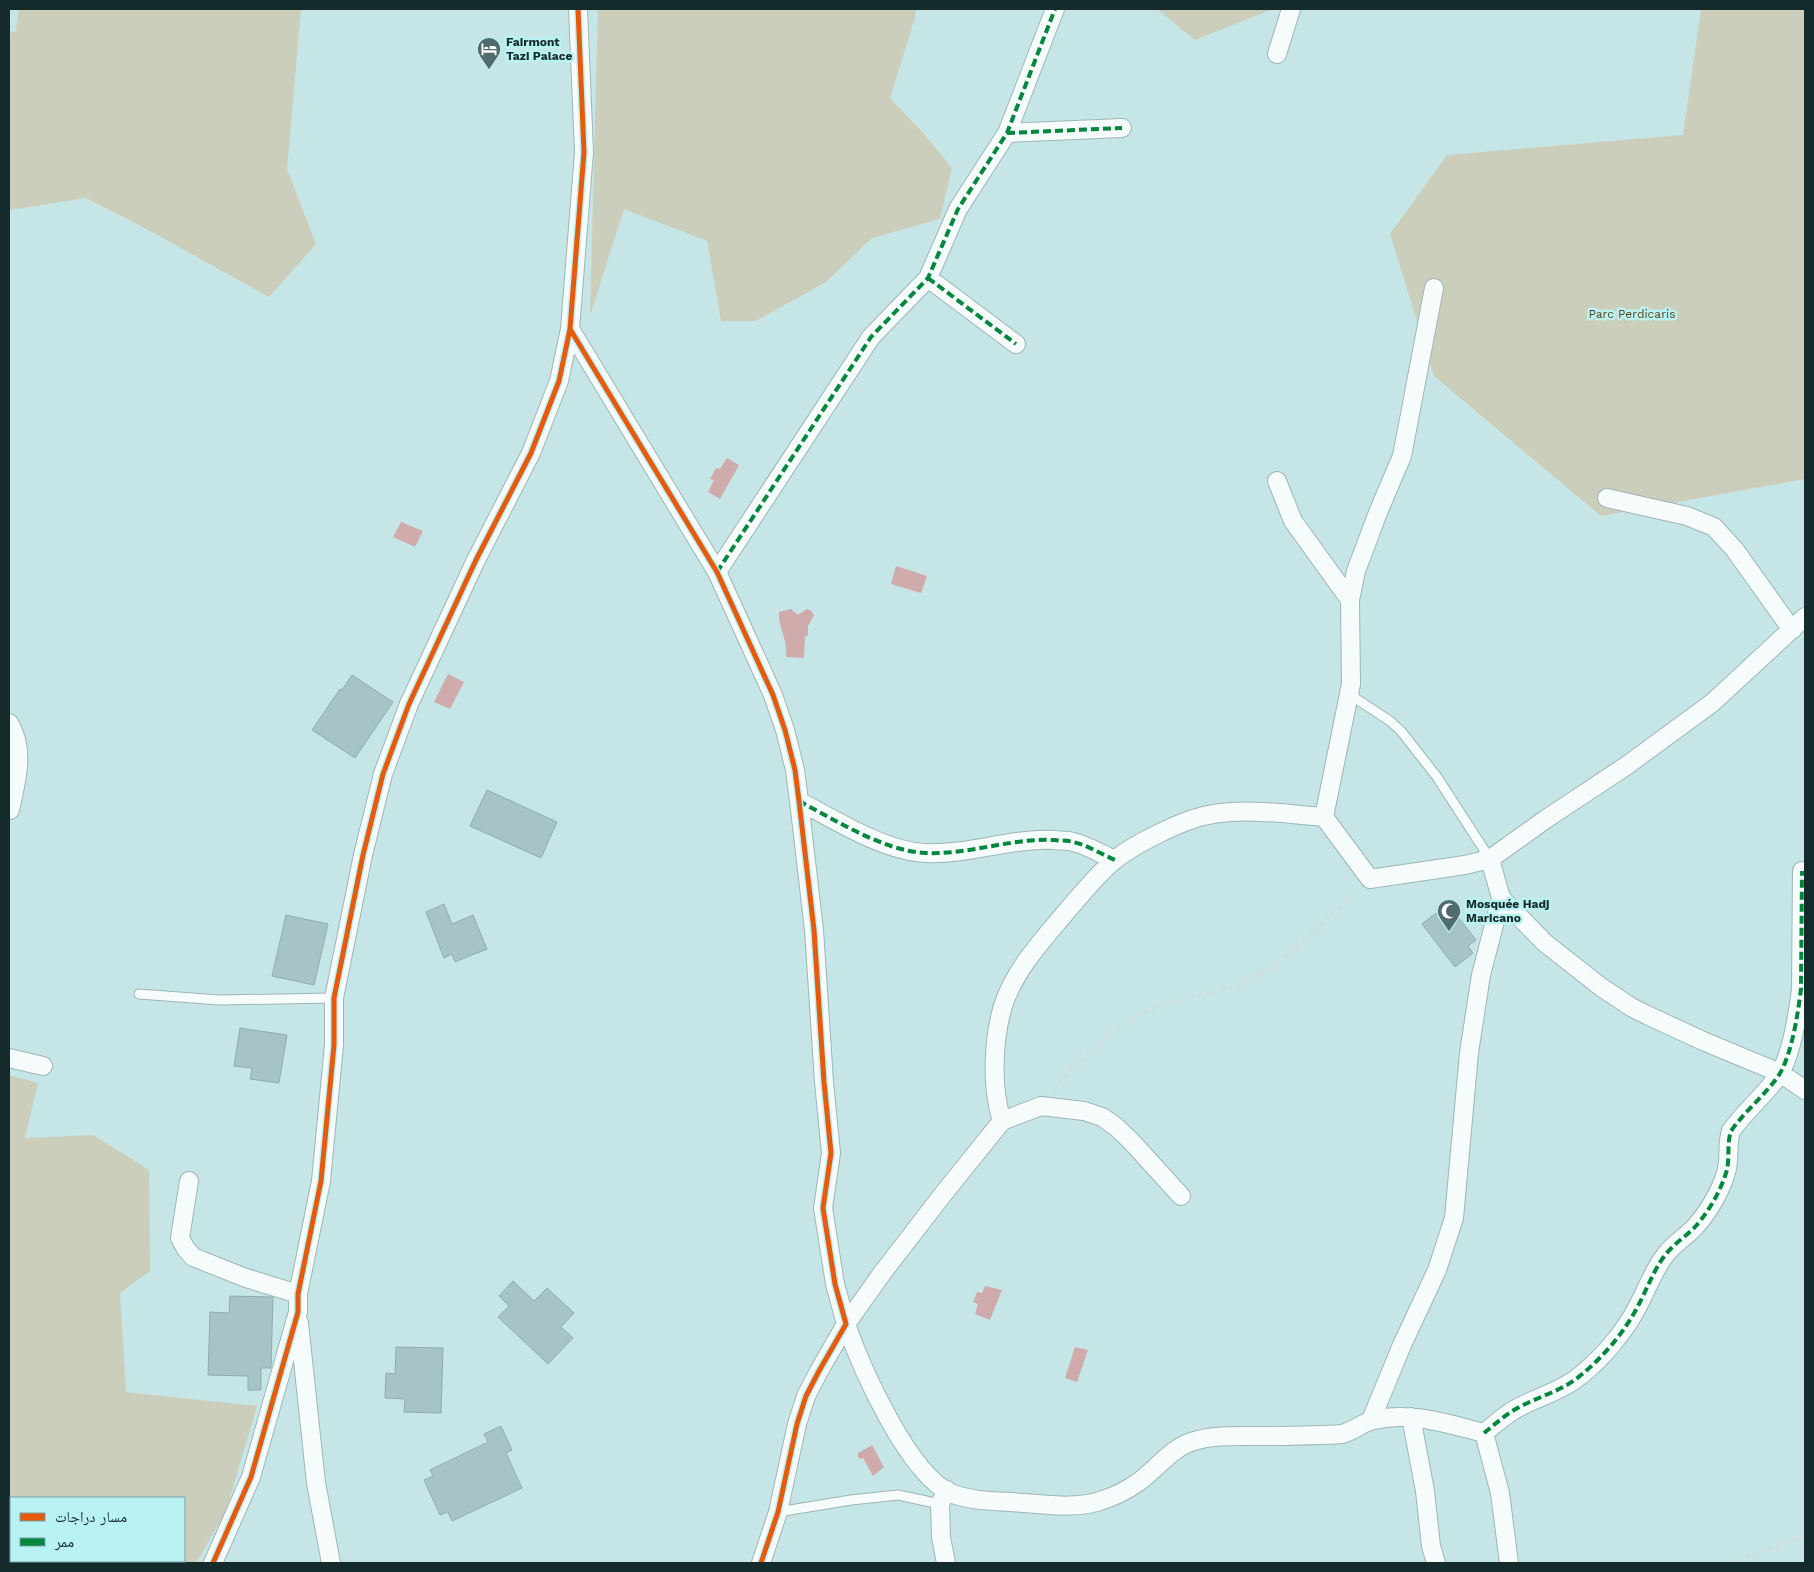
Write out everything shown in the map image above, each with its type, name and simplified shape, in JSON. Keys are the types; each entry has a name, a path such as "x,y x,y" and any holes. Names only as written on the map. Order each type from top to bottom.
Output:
{"street":[{"path":"331,1563 316,1483 298,1312 298,1294 322,1181 334,1045 334,998 363,856 383,774 413,695 476,560 531,453 559,381 570,329 584,152 578,9"},
{"path":"717,572 871,337 928,278 958,209 1006,133 1055,9"},
{"path":"1277,54 1290,9"},
{"path":"1006,133 1122,128"},
{"path":"928,278 1016,344"},
{"path":"1434,288 1402,456 1356,572 1350,600 1351,684 1324,817 1370,879 1465,865 1490,859 1626,766 1712,703 1805,617"},
{"path":"570,329 717,572 772,695 785,730 795,770 814,930 824,1082 831,1153 823,1208 835,1284 846,1324 864,1372 897,1432 943,1497 941,1537 946,1563"},
{"path":"1277,481 1293,521 1350,600"},
{"path":"1607,498 1687,516 1714,526 1735,550 1792,630"},
{"path":"9,723 14,734 19,759 10,810"},
{"path":"799,801 850,829 895,847 924,853 959,852 1019,841 1072,841 1115,860"},
{"path":"1002,1122 997,1106 996,1093 997,1039 1004,1005 1013,984 1023,965 1043,939 1088,886 1115,860 1131,848 1193,818 1235,811 1324,817"},
{"path":"1490,859 1501,898 1545,943 1631,1007 1695,1038 1780,1073 1805,1090"},
{"path":"1484,1433 1513,1411 1562,1389 1582,1373 1613,1343 1633,1315 1653,1274 1666,1255 1705,1214 1717,1194 1728,1167 1728,1144 1731,1131 1780,1073 1789,1049 1799,1007 1801,989 1802,871"},
{"path":"1371,1420 1402,1345 1438,1270 1454,1218 1469,1053 1481,975 1501,898"},
{"path":"9,1058 43,1066"},
{"path":"762,1563 778,1512 797,1424 806,1396 823,1363 846,1324 922,1222 1002,1122 1041,1106 1084,1111 1102,1117 1131,1141 1181,1196"},
{"path":"189,1182 180,1238 189,1253 246,1278 298,1294"},
{"path":"213,1563 250,1477 298,1312"},
{"path":"943,1497 961,1496 989,1501 1050,1505 1093,1503 1115,1495 1137,1483 1168,1456 1193,1441 1226,1436 1342,1434 1351,1432 1371,1420 1386,1417 1411,1416 1484,1433"},
{"path":"1411,1416 1431,1546 1436,1563"},
{"path":"1484,1433 1500,1493 1509,1563"}],"lane":[{"path":"1351,684 1355,698 1390,721 1401,731 1437,777 1490,859"},
{"path":"139,994 219,1000 334,998"},
{"path":"778,1512 898,1495 943,1497"}],"path":[{"path":"1041,1106 1068,1072 1104,1040 1136,1016 1185,998 1215,992 1248,981 1280,962 1370,879"},
{"path":"1731,1563 1805,1536"}],"green space":[{"path":"19,9 301,9 287,169 316,244 269,297 143,227 86,198 9,210 9,33 16,31"},
{"path":"598,9 916,9 915,18 890,98 925,135 952,168 940,219 872,238 826,282 756,321 721,321 707,241 624,209 590,316"},
{"path":"1157,9 1273,9 1195,40"},
{"name":"Parc Perdicaris","path":"1701,9 1805,9 1805,479 1601,516 1434,376 1390,234 1447,155 1683,135"},
{"path":"9,1075 38,1083 25,1138 93,1135 149,1170 150,1271 120,1293 126,1392 257,1406 226,1511 196,1563 9,1563"}],"shaded area":[{"path":"727,458 739,465 720,499 708,492 714,480 710,479 716,468 720,469"},
{"path":"401,522 423,531 415,547 393,537"},
{"path":"896,566 927,576 921,593 891,584"},
{"path":"791,609 798,615 807,609 814,615 808,626 808,635 805,637 804,658 786,657 786,644 780,624 779,612"},
{"path":"448,674 464,682 450,709 434,702"},
{"path":"985,1286 1002,1290 990,1320 975,1314 978,1304 973,1302 977,1292 982,1293"},
{"path":"1075,1347 1088,1350 1077,1382 1065,1378"},
{"path":"872,1445 884,1467 873,1476 863,1458 860,1459 858,1457 858,1453"}],"building":[{"path":"352,675 393,702 355,758 312,730"},
{"path":"487,790 557,822 541,858 470,826"},
{"path":"444,904 452,924 473,915 487,949 455,962 452,954 444,958 426,912"},
{"name":"Mosquée Hadj Maricano","path":"1448,904 1476,940 1468,946 1473,953 1455,967 1422,924"},
{"path":"286,915 328,924 314,985 272,976"},
{"path":"240,1028 287,1035 279,1083 250,1079 252,1068 234,1066"},
{"path":"513,1281 534,1301 547,1288 574,1313 561,1327 573,1338 548,1364 498,1317 509,1306 499,1296"},
{"path":"230,1296 273,1297 271,1368 261,1368 261,1390 248,1390 248,1376 208,1375 210,1312 229,1313"},
{"path":"396,1347 443,1348 441,1413 404,1412 405,1399 385,1398 386,1373 395,1374"},
{"path":"501,1426 512,1450 506,1453 522,1488 452,1521 448,1512 440,1515 424,1480 433,1476 430,1470 488,1442 484,1434"}],"marked path":[{"path":"717,572 871,337 928,278 958,209 1007,133 1055,9"},
{"path":"1007,133 1122,128"},
{"path":"928,278 1016,344"},
{"path":"799,801 877,841 909,851 925,853 958,852 1021,841 1054,840 1078,843 1115,860"},
{"path":"1484,1433 1514,1410 1569,1384 1612,1345 1627,1325 1666,1254 1694,1228 1712,1204 1727,1170 1731,1131 1779,1075 1791,1045 1801,989 1802,871"}],"cycle path":[{"path":"578,9 584,152 570,329 717,572 773,695 785,730 795,770 799,801 814,930 824,1082 831,1153 823,1208 835,1284 846,1324 806,1396 797,1424 778,1512 761,1563"},
{"path":"213,1563 251,1477 298,1312 298,1294 321,1181 334,1045 334,998 363,855 383,774 409,704 476,560 531,453 559,381 570,329"}],"place":[{"name":"Fairmont Tazi Palace","path":"489,70"},
{"name":"Mosquée Hadj Maricano","path":"1449,932"}]}
